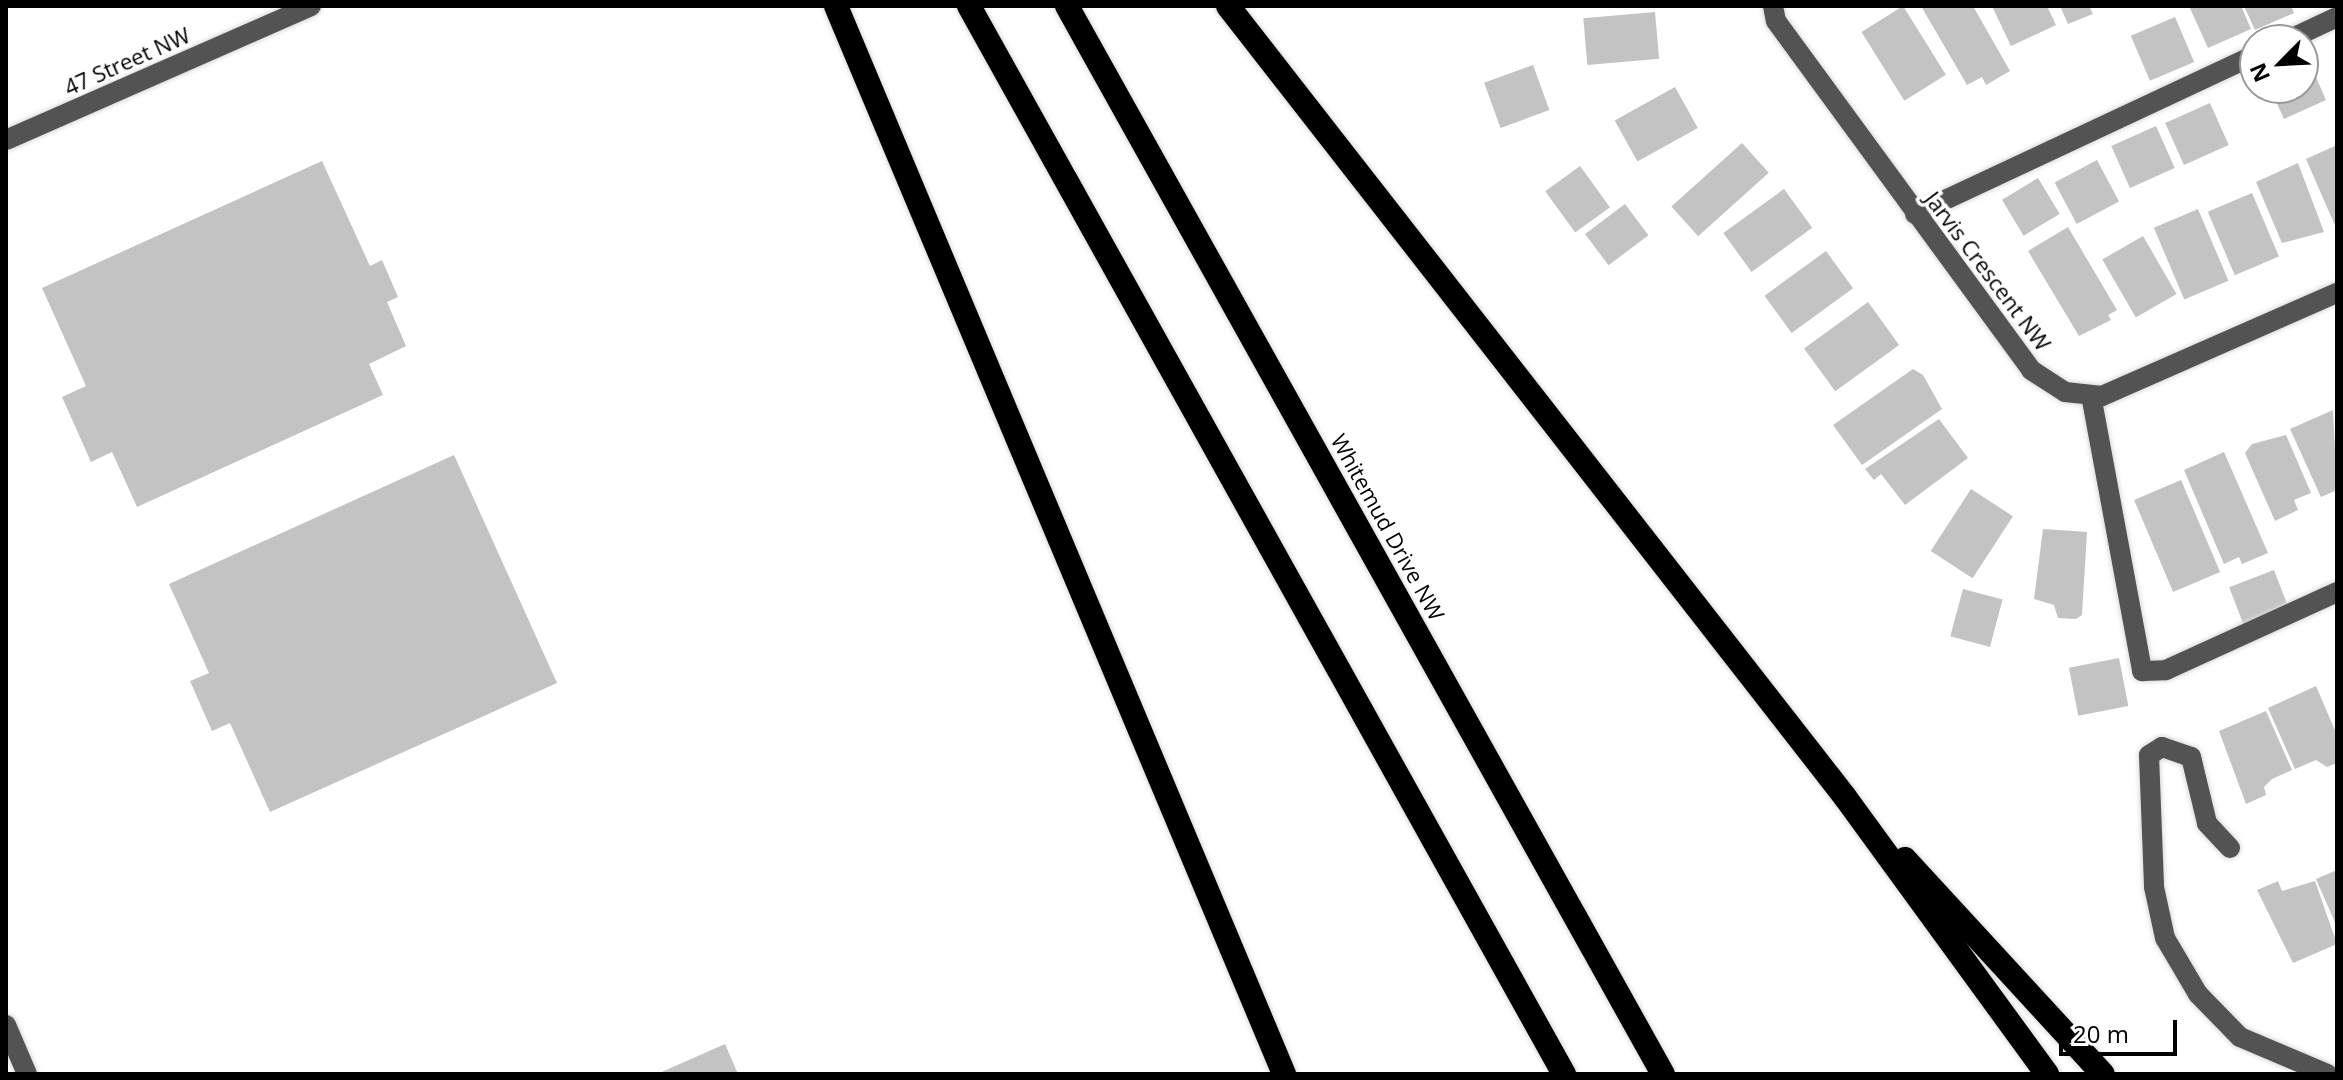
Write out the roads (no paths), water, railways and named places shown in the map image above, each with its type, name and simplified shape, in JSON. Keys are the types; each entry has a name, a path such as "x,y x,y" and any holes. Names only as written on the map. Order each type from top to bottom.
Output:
{"highway":[{"path":"836,6 1284,1074"},
{"path":"969,6 1564,1074"},
{"name":"Whitemud Drive NW","path":"1067,6 1663,1074"},
{"path":"1228,6 1845,797 2047,1074"},
{"path":"1845,797 2006,962 2103,1074"}],"street":[{"name":"47 Street NW","path":"6,140 311,6"},
{"name":"Jarvis Crescent NW","path":"1773,6 1776,21 2031,370 2065,392 2091,395"},
{"path":"1915,214 2239,62"},
{"path":"2337,293 2102,396 2091,395 2142,671 2166,670 2337,592"},
{"path":"2230,848 2207,823 2191,757 2162,747 2149,755 2154,887 2165,938 2198,994 2240,1037 2327,1074"},
{"path":"6,1025 27,1074"}]}
